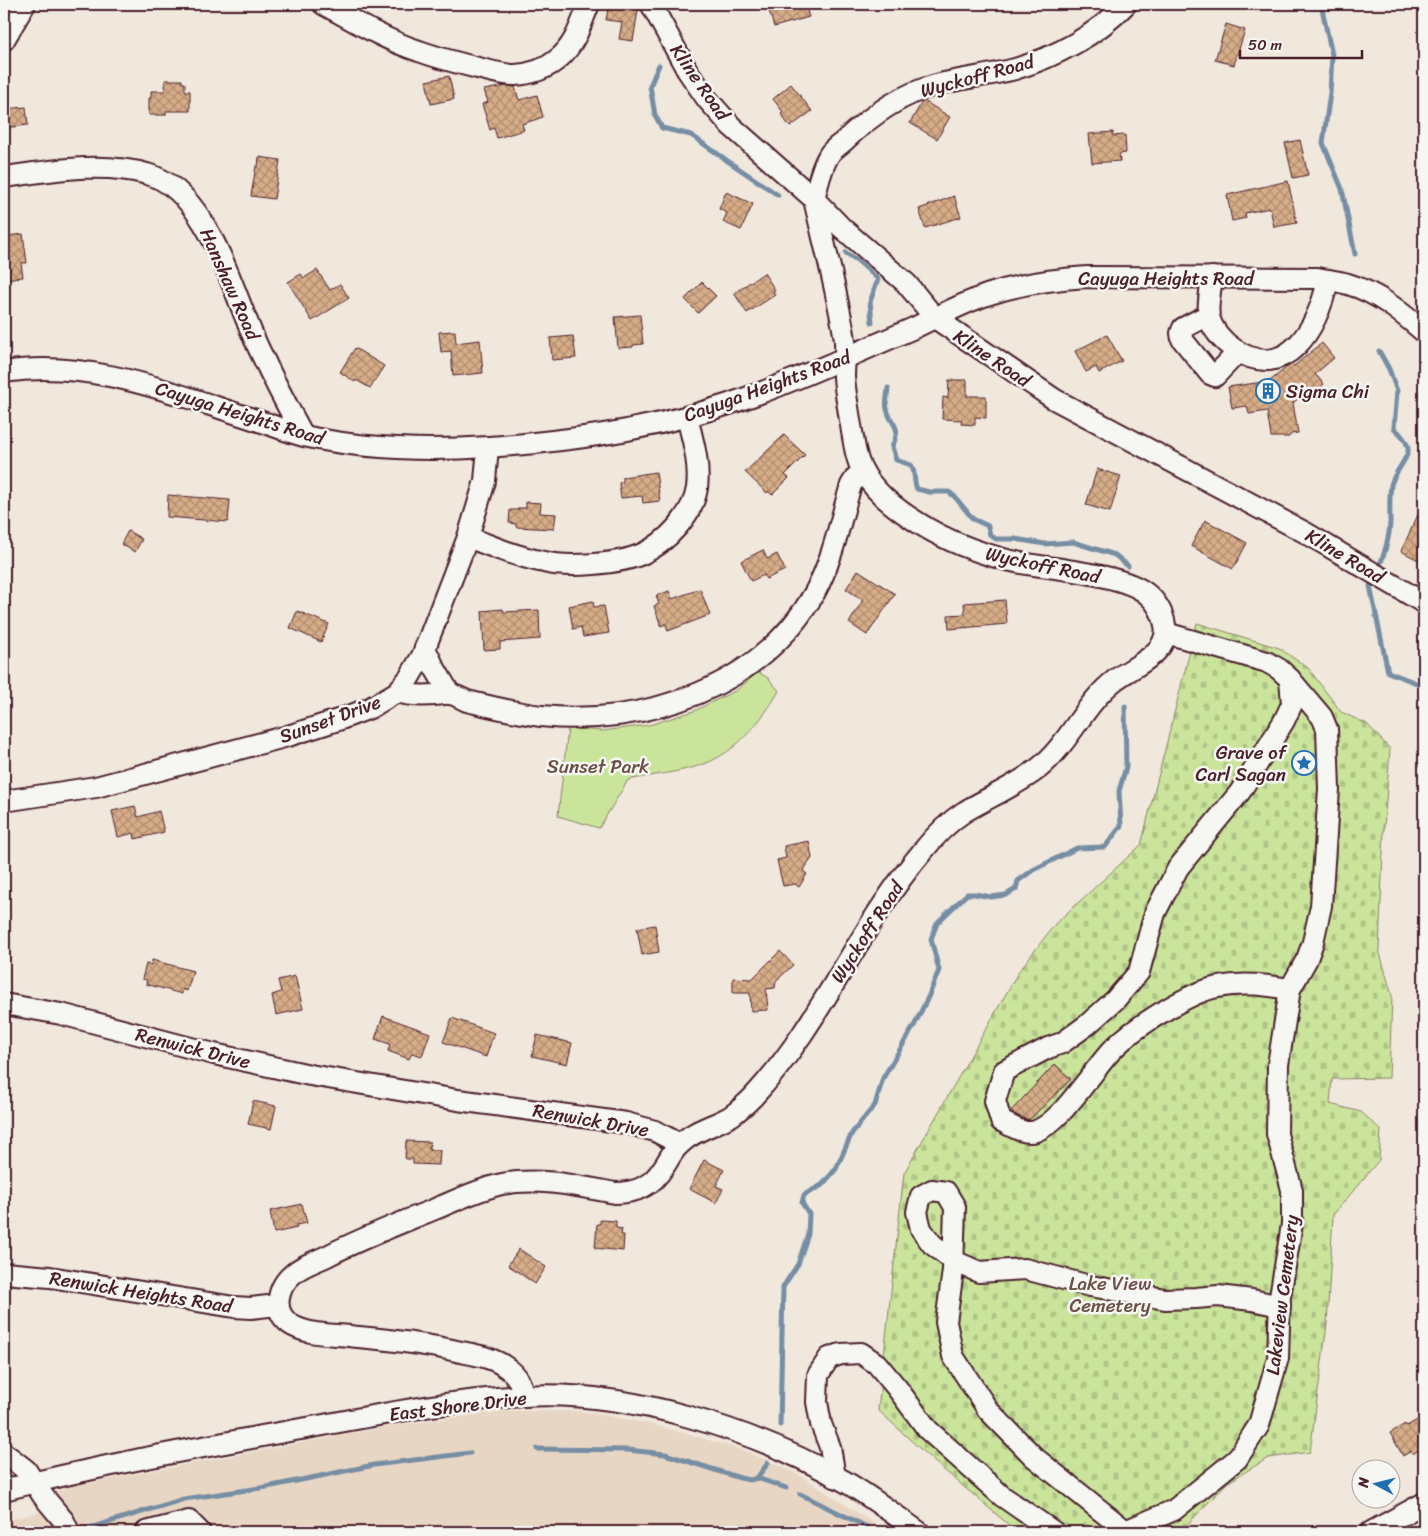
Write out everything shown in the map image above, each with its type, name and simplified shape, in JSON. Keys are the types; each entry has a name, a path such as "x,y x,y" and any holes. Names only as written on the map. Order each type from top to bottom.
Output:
{"street":[{"path":"4,40 25,4"},
{"path":"323,4 373,31 418,51 471,66 515,75 544,68 568,50 576,38 589,4"},
{"name":"Kline Road","path":"651,4 687,70 707,99 731,126 814,199 842,228 906,283 935,318 1054,399 1280,519 1424,603"},
{"name":"Wyckoff Road","path":"680,1144 693,1134 732,1115 749,1101 773,1074 812,1019 900,879 933,838 965,812 1021,781 1043,765 1103,690 1156,651 1164,640 1166,633 1165,620 1160,608 1141,590 1112,579 1006,560 966,548 936,534 905,515 880,494 863,471 854,445 844,380 844,336 814,199 830,154 859,126 880,111 926,88 1015,69 1040,60 1088,35 1111,19 1126,4"},
{"name":"Hanshaw Road","path":"4,177 44,172 114,168 148,174 180,191 202,220 213,240 257,347 303,435"},
{"name":"Cayuga Heights Road","path":"4,372 26,368 58,368 89,371 122,378 303,435 365,447 409,450 488,447 587,438 687,417 760,393 845,358 991,293 1023,284 1055,279 1087,277 1302,277 1328,280 1347,284 1375,295 1399,311 1424,332"},
{"path":"1212,277 1208,315 1215,330 1229,346 1246,357 1266,360 1285,355 1301,342 1322,305 1328,280"},
{"path":"1208,315 1183,328 1181,333 1182,339 1210,374 1215,376 1238,352"},
{"path":"468,537 529,559 561,565 624,559 642,554 658,544 686,516 697,490 698,463 687,417"},
{"name":"Sunset Drive","path":"4,801 96,787 288,736 363,711 398,692 418,664 468,537 485,481 488,447"},
{"path":"398,692 413,696 450,694 469,701 542,716 595,717 635,713 667,705 713,686 756,660 784,636 802,613 826,569 851,485 863,471"},
{"name":"Lakeview Cemetery","path":"1125,1531 1174,1510 1237,1459 1259,1425 1269,1393 1278,1358 1280,1306 1292,1224 1292,1190 1277,1134 1278,1065 1290,989 1313,942 1321,906 1329,789 1327,729 1322,717 1290,679 1279,669 1267,662 1166,633"},
{"path":"425,648 450,694"},
{"path":"1290,679 1292,704 1284,721 1240,792 1178,868 1155,913 1139,972 1115,1000 1087,1025 1062,1043 1048,1048 1004,1072 995,1101 1001,1121 1025,1132 1037,1131 1059,1115 1115,1048 1154,1018 1194,995 1218,987 1236,984 1258,984 1290,989"},
{"name":"Renwick Drive","path":"4,1004 61,1014 214,1054 310,1075 458,1100 626,1122 655,1131 680,1144 671,1154 657,1177 648,1185 625,1193 614,1193 541,1181 502,1184 478,1191 356,1241 294,1272 280,1291 277,1305"},
{"path":"1125,1531 1034,1457 988,1410 952,1356 946,1322 954,1261 979,1272 1025,1269 1090,1286 1165,1299 1218,1296 1280,1306"},
{"name":"Renwick Heights Road","path":"4,1273 50,1277 234,1307 277,1305"},
{"path":"277,1305 283,1318 291,1325 304,1330 432,1345 477,1355 497,1362 510,1370 521,1382 524,1396"},
{"path":"835,1477 830,1447 821,1424 817,1402 818,1375 829,1358 841,1354 861,1353 877,1364 928,1430 1002,1496 1054,1532"},
{"name":"East Shore Drive","path":"4,1490 34,1482 235,1441 368,1417 475,1400 524,1396 571,1396 662,1410 727,1429 784,1451 835,1477 920,1532"},
{"path":"4,1453 26,1470 42,1496 64,1522 69,1532"},
{"path":"1372,1532 1395,1526 1424,1503"},
{"path":"146,1532 190,1521 200,1532"}],"shaded area":[{"path":"503,1411 580,1411 652,1424 740,1449 796,1473 887,1532 4,1532 4,1521 61,1507 53,1493 71,1486 396,1425"}],"green space":[{"name":"Lake View Cemetery","path":"1197,623 1279,648 1308,668 1341,712 1367,724 1390,749 1384,826 1379,950 1392,996 1389,1078 1332,1079 1330,1104 1361,1112 1381,1130 1379,1160 1333,1215 1327,1324 1310,1452 1268,1458 1227,1483 1185,1527 1164,1532 1026,1532 1009,1525 930,1458 878,1410 904,1173 1019,971 1055,924 1141,845"},
{"name":"Sunset Park","path":"758,672 768,678 779,691 765,713 748,734 727,752 716,759 696,767 628,780 599,828 558,816 568,728 602,731 649,725 694,711 737,690"}],"building":[{"path":"609,4 639,4 633,41 619,39 622,22 606,20"},
{"path":"767,4 805,4 809,17 774,27"},
{"path":"1226,24 1245,30 1234,65 1215,60"},
{"path":"449,76 454,99 431,104 426,81"},
{"path":"165,80 182,80 182,83 185,83 185,91 190,91 190,111 166,111 166,115 149,115 151,91 165,91"},
{"path":"791,84 812,111 790,127 781,114 783,112 773,99"},
{"path":"506,86 515,87 519,100 537,95 543,117 522,124 524,130 497,138 494,128 490,130 482,104 488,102 484,90"},
{"path":"924,101 950,117 937,139 910,123"},
{"path":"26,107 28,125 4,128 4,109"},
{"path":"1113,132 1113,136 1125,135 1126,153 1119,154 1120,161 1092,163 1089,134"},
{"path":"1300,140 1308,175 1293,178 1285,143"},
{"path":"259,157 280,160 274,199 251,196"},
{"path":"1288,181 1297,223 1274,227 1270,208 1245,213 1246,218 1232,221 1227,195"},
{"path":"726,192 753,204 741,230 723,222 727,213 719,209"},
{"path":"954,196 961,217 925,228 919,209"},
{"path":"23,234 27,263 21,263 23,277 4,279 4,245 9,245 8,236"},
{"path":"317,270 330,290 340,284 349,298 312,321 288,282 301,274 304,278"},
{"path":"764,273 775,290 773,291 775,295 747,313 734,293"},
{"path":"702,282 716,296 698,313 685,299"},
{"path":"640,315 643,344 618,348 615,317"},
{"path":"455,331 456,343 480,340 483,373 453,376 451,351 441,352 439,332"},
{"path":"1107,335 1122,361 1099,373 1096,367 1086,372 1075,351"},
{"path":"573,336 576,358 552,360 550,338"},
{"name":"Sigma Chi","path":"1322,343 1334,358 1315,374 1324,384 1312,394 1308,390 1293,403 1298,433 1291,434 1289,437 1271,437 1267,411 1249,414 1247,406 1232,408 1228,387 1270,381 1287,367 1292,364 1294,366"},
{"path":"355,348 384,366 370,388 356,380 355,382 340,372"},
{"path":"949,380 967,380 967,396 986,396 986,418 975,417 975,425 961,424 962,420 942,419 943,397 948,398"},
{"path":"784,435 805,455 785,475 789,478 772,495 768,491 767,493 745,472"},
{"path":"1097,469 1121,476 1110,512 1086,505"},
{"path":"656,472 660,501 643,503 642,496 621,498 619,483 623,482 623,477"},
{"path":"168,495 230,500 228,522 167,517"},
{"path":"526,502 541,503 540,513 556,514 554,529 516,527 516,524 509,523 510,510 526,508"},
{"path":"1424,502 1424,563 1401,551"},
{"path":"1205,520 1247,543 1233,569 1191,546"},
{"path":"128,531 142,539 135,552 121,544"},
{"path":"763,550 767,559 777,554 785,570 766,579 764,575 751,581 741,561"},
{"path":"858,570 895,594 867,635 849,623 863,600 846,589"},
{"path":"700,589 710,615 668,631 666,624 661,626 654,606 659,604 656,596 669,591 672,599"},
{"path":"1005,600 1007,624 949,629 948,615 965,614 964,603"},
{"path":"593,601 594,607 604,606 609,633 583,637 581,627 573,629 569,606"},
{"path":"503,609 504,612 539,610 540,639 500,642 500,649 484,650 482,611"},
{"path":"297,611 329,624 321,642 290,628"},
{"path":"135,806 138,817 159,811 164,832 135,839 134,833 118,837 112,811"},
{"path":"809,841 812,858 803,871 807,874 799,887 795,884 783,886 777,860 786,858 784,846"},
{"path":"655,925 659,952 642,955 637,928"},
{"path":"780,951 793,965 776,981 775,988 766,989 768,1010 751,1011 750,993 733,993 733,978 752,979"},
{"path":"152,960 193,971 187,991 183,989 182,994 146,984 147,980 142,979 146,964 151,965"},
{"path":"295,976 303,1009 276,1015 272,995 281,992 278,980"},
{"path":"383,1016 430,1033 422,1056 412,1053 409,1059 388,1051 390,1044 375,1039"},
{"path":"452,1018 494,1033 486,1057 443,1042"},
{"path":"537,1035 572,1043 567,1064 532,1056"},
{"path":"1055,1064 1071,1079 1029,1120 1014,1114 1011,1111"},
{"path":"253,1101 276,1106 271,1129 248,1124"},
{"path":"406,1141 430,1142 429,1150 440,1150 439,1165 413,1164 413,1159 405,1159"},
{"path":"704,1160 724,1170 716,1186 723,1189 716,1203 689,1189"},
{"path":"302,1204 307,1223 296,1225 297,1228 274,1233 270,1211"},
{"path":"600,1220 616,1221 616,1228 622,1229 621,1235 624,1235 623,1251 595,1248 597,1224 600,1224"},
{"path":"519,1249 546,1267 535,1284 508,1265"},
{"path":"1424,1416 1424,1446 1413,1454 1411,1451 1403,1456 1390,1433"}],"waterway":[{"path":"1321,4 1332,55 1330,93 1323,143 1342,189 1355,254"},
{"path":"659,65 650,86 655,115 662,128 691,135 778,195"},
{"path":"846,253 878,279 870,302 872,322"},
{"path":"1379,351 1389,369 1397,391 1394,428 1406,442 1408,448 1405,459 1391,485 1390,524 1380,565"},
{"path":"888,388 886,407 896,429 892,447 896,460 911,465 917,489 929,492 949,492 973,519 988,526 990,535 996,539 1015,539 1045,544 1073,542 1115,555 1128,566"},
{"path":"1370,586 1388,672 1424,686"},
{"path":"780,1425 783,1287 798,1264 808,1234 809,1214 802,1203 804,1195 822,1185 836,1169 852,1133 875,1105 883,1078 914,1026 939,970 931,939 937,923 967,894 991,897 1006,895 1016,889 1018,881 1033,870 1077,848 1105,847 1121,826 1119,791 1126,767 1125,706"},
{"path":"537,1449 628,1450 665,1454 750,1480 757,1478 768,1463"},
{"path":"80,1531 184,1499 267,1487 374,1465 470,1453"},
{"path":"757,1478 786,1488"},
{"path":"800,1494 867,1527"}],"place":[{"name":"Sigma Chi","path":"1268,391"},
{"name":"Grave of Carl Sagan","path":"1304,763"}]}
